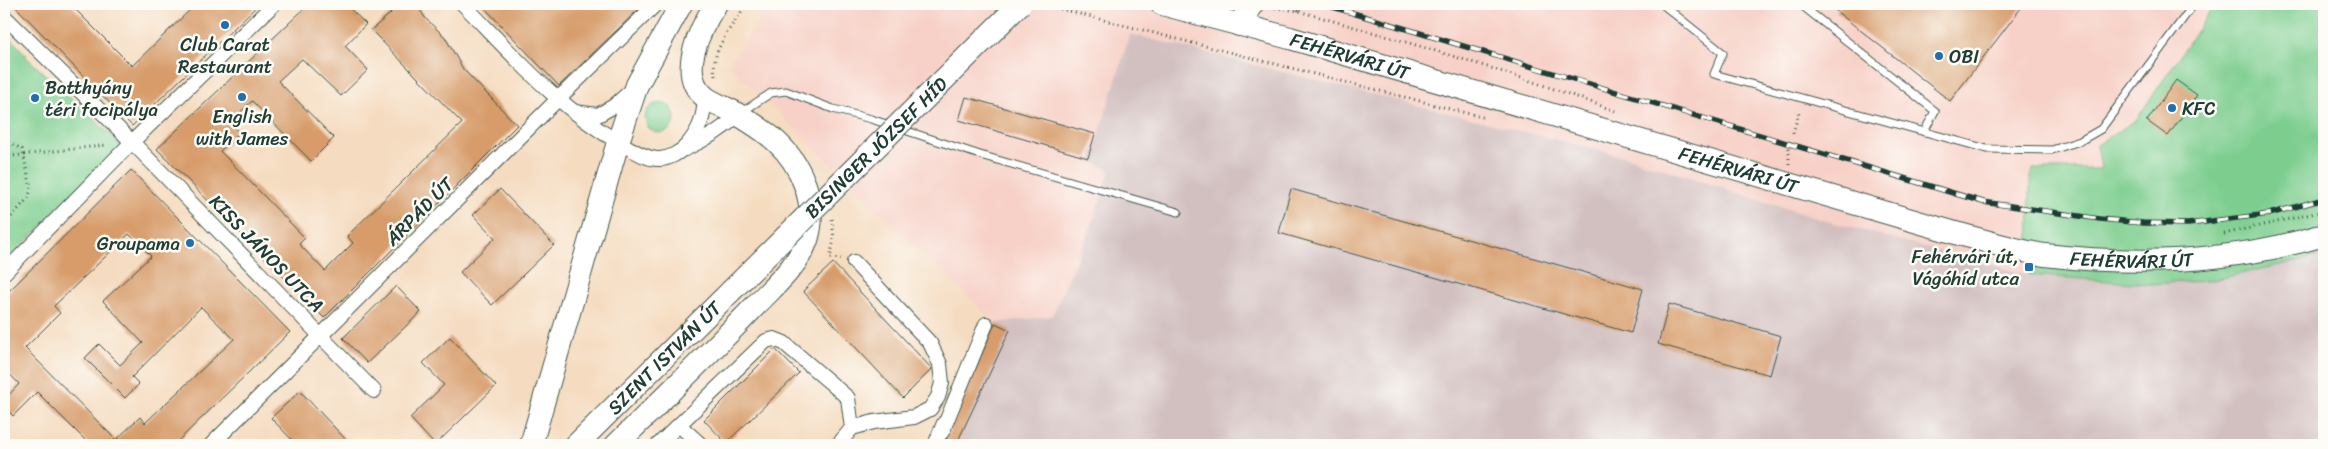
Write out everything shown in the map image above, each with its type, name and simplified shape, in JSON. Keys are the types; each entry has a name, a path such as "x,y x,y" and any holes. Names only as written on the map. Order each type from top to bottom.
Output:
{"main road":[{"path":"531,445 618,142 637,85 681,4"},
{"path":"616,445 733,329 794,264 807,242 812,220 809,195 801,173 790,154 764,132 738,115 704,97 696,83 691,64 695,46 716,4"},
{"name":"BISINGER JÓZSEF HÍD","path":"731,291 1020,4"},
{"name":"FEHÉRVÁRI ÚT","path":"1162,4 1299,41 1932,226 2044,255 2161,261 2206,258 2255,251 2324,235"},
{"path":"1239,25 1252,4"},
{"name":"SZENT ISTVÁN ÚT","path":"576,445 731,291"}],"street":[{"path":"4,273 132,142 274,4"},
{"path":"463,4 557,100 618,142 648,158 658,159 705,140 738,115"},
{"name":"ÁRPÁD ÚT","path":"211,445 557,100 655,6"},
{"name":"KISS JÁNOS UTCA","path":"4,16 132,142 374,391"},
{"path":"573,112 598,115 614,106 637,85"},
{"path":"682,150 694,136 703,121 704,97"},
{"path":"854,262 930,343 940,364 942,383 948,404 942,432"},
{"path":"935,445 986,324"},
{"path":"658,445 766,342 774,339 784,343 848,398 852,428"},
{"path":"838,445 852,428 874,422 914,417 930,409 938,397 942,383"},
{"path":"679,425 701,445"}],"lane":[{"path":"1662,4 1723,53 1714,74 1987,149 2052,150 2080,141 2101,129 2194,4"},
{"path":"1800,4 1935,111 1924,132"},
{"path":"738,115 771,93 786,92 833,109 871,119 980,155 1178,212"}],"path":[{"path":"1252,4 1298,12 1544,84 1622,113"},
{"path":"1298,12 1299,4"},
{"path":"1793,133 1803,98"},
{"path":"4,140 22,149 31,187 29,197 4,225"},
{"path":"4,157 132,142"},
{"path":"1789,144 1789,166"},
{"path":"1780,163 1798,168"},
{"path":"2217,236 2324,211"}],"shaded area":[{"path":"771,4 2215,4 2136,120 2097,145 2101,169 2033,169 2030,181 2029,275 1816,218 1630,158 1130,34 1091,160 1110,170 1091,227 1052,317 995,323 729,65"},
{"path":"1130,34 1630,158 1816,218 2029,275 2148,284 2208,281 2324,255 2324,445 938,445 995,323 1052,316 1091,227 1110,170 1091,161"}],"green space":[{"path":"2215,4 2324,4 2324,255 2208,281 2148,284 2029,275 2030,181 2033,169 2101,169 2097,145 2136,120"},
{"path":"4,32 27,55 25,56 123,146 4,263"},
{"path":"660,103 671,107 675,118 671,129 660,133 649,129 645,118 649,107"}],"building":[{"path":"13,4 70,4 132,66 196,4 259,4 132,126"},
{"path":"309,4 345,4 366,24 345,46 368,70 341,96 302,59 278,81 334,138 311,161 252,101 230,122 239,133 220,151 305,238 299,244 325,271 353,243 347,236 462,123 371,30 391,13 385,4 416,4 426,19 445,37 463,69 517,125 324,318 157,149"},
{"path":"481,4 644,4 559,86"},
{"name":"OBI","path":"1843,4 2024,4 1950,101 1836,11"},
{"name":"KFC","path":"2176,80 2197,95 2168,136 2147,121"},
{"path":"966,97 1095,134 1088,158 959,120"},
{"path":"131,170 290,332 174,445 90,445 37,392 13,416 4,406 4,400 19,384 4,368 4,296","holes":["129,234 151,256 103,301 143,343 120,365 99,344 85,358 125,398 139,384 132,377 201,307 234,339 145,423 140,417 116,440 25,348 60,313 54,306"]},
{"path":"500,189 554,245 492,305 460,272 495,238 473,215"},
{"path":"1291,189 1643,289 1631,333 1279,233"},
{"path":"833,263 932,369 903,398 803,291"},
{"path":"396,286 421,312 367,363 343,338"},
{"path":"1669,304 1781,336 1770,375 1658,344"},
{"path":"995,323 1010,330 956,445 944,445"},
{"path":"450,337 496,386 435,445 410,418 444,385 423,363"},
{"path":"775,349 799,373 726,443 704,420"},
{"path":"300,391 351,445 297,445 271,418"}],"railway":[{"path":"1323,4 1983,202 2100,219 2143,223 2188,224 2269,214 2324,199"}],"place":[{"name":"Club Carat Restaurant","path":"225,25"},
{"name":"OBI","path":"1939,56"},
{"name":"English with James","path":"242,97"},
{"name":"Batthyány téri focipálya","path":"35,98"},
{"name":"KFC","path":"2172,108"},
{"name":"Groupama","path":"190,243"},
{"name":"Fehérvári út, Vágóhíd utca","path":"2029,267"}]}
